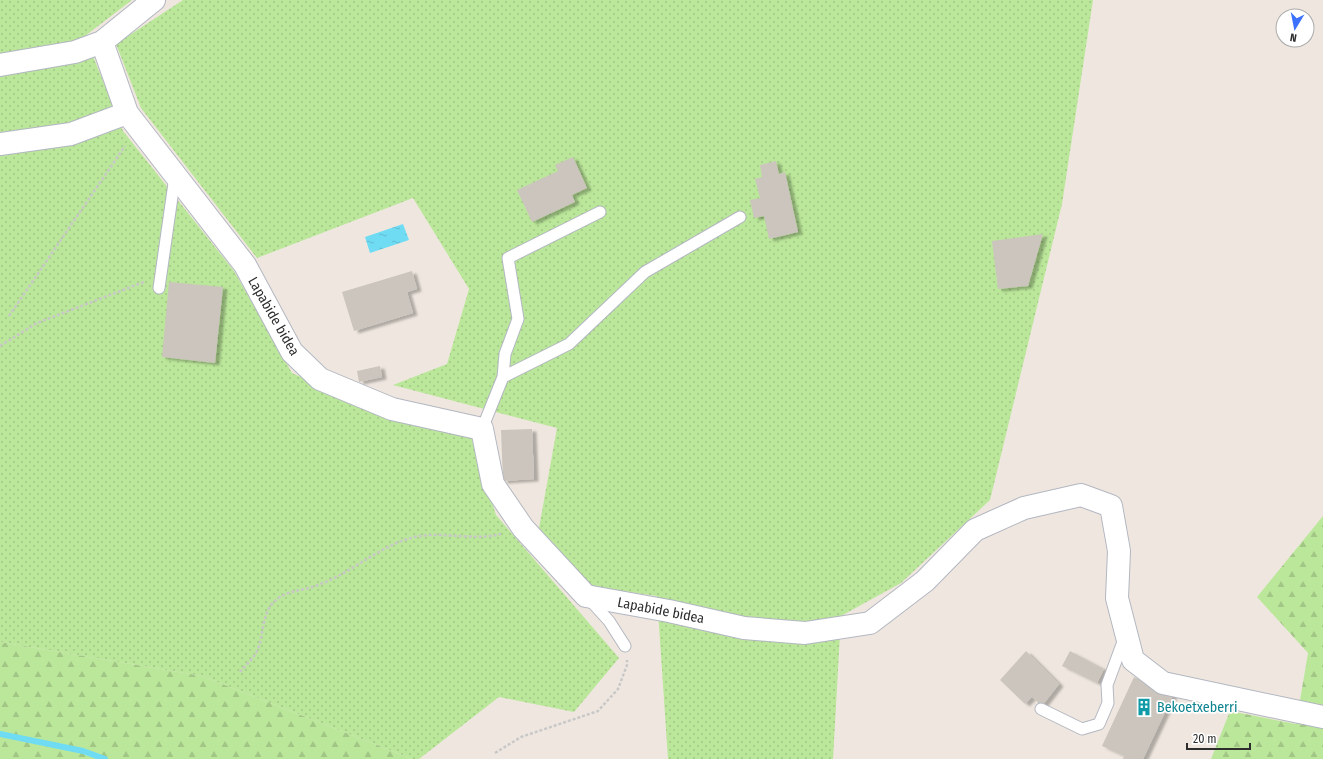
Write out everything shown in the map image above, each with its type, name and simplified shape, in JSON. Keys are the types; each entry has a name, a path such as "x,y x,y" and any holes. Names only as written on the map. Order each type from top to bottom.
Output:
{"street":[{"path":"0,65 75,52 102,42 154,0"},
{"name":"Lapabide bidea","path":"102,42 132,120 245,265 292,352 320,379 392,409 482,429"},
{"path":"0,144 71,134 132,120"},
{"path":"482,429 494,484 518,520 586,596"},
{"name":"Lapabide bidea","path":"586,596 669,611 744,628 805,633 870,623 925,581 975,530 1024,508 1081,496 1111,506 1119,551 1117,598 1133,660 1163,682 1323,717"}],"lane":[{"path":"159,288 175,175"},
{"path":"482,429 503,377 505,354 518,319 508,258 600,212"},
{"path":"503,377 569,344 645,272 740,217"},
{"path":"586,596 609,622 625,646"},
{"path":"1041,709 1082,729 1099,724 1108,703 1107,685 1126,634"}],"path":[{"path":"9,316 132,120"},
{"path":"0,346 37,323 162,275"},
{"path":"240,672 256,653 271,605 283,593 310,588 330,581 394,543 420,536 448,534 493,536 508,532 518,520"},
{"path":"495,753 521,737 598,711 618,689 627,665 625,646"}],"green space":[{"path":"0,0 132,0 85,36 123,131 234,271 292,373 394,419 471,437 496,515 619,658 574,712 499,697 419,759 412,759 202,676 0,642"},
{"path":"183,0 1093,0 1062,204 990,500 901,583 841,616 833,759 668,759 657,596 589,586 539,528 557,428 393,385 447,364 469,289 413,198 257,258 141,108 116,44"},
{"path":"1323,516 1323,759 1211,759 1230,711 1296,724 1308,653 1257,597"},
{"path":"0,642 202,676 412,759 0,759"}],"water":[{"path":"403,224 409,240 370,253 365,237"}],"building":[{"path":"573,157 587,188 572,195 575,202 532,222 517,190 558,171 555,165"},
{"path":"776,161 779,174 785,172 798,232 769,239 764,216 754,218 750,200 760,198 755,179 762,177 760,165"},
{"path":"1043,234 1028,286 998,289 992,241"},
{"path":"412,271 417,289 407,292 413,313 354,331 342,292"},
{"path":"169,282 223,287 215,363 162,357"},
{"path":"380,366 382,377 359,382 357,371"},
{"path":"532,429 534,479 503,481 501,430"},
{"path":"1026,651 1059,684 1042,706 1032,697 1025,704 1000,680"},
{"path":"1070,651 1104,669 1097,683 1062,666"},
{"path":"1134,677 1173,695 1143,759 1123,759 1124,756 1102,746"}],"waterway":[{"path":"0,734 83,751 105,759"}],"place":[{"name":"Bekoetxeberri","path":"1144,707"}]}
